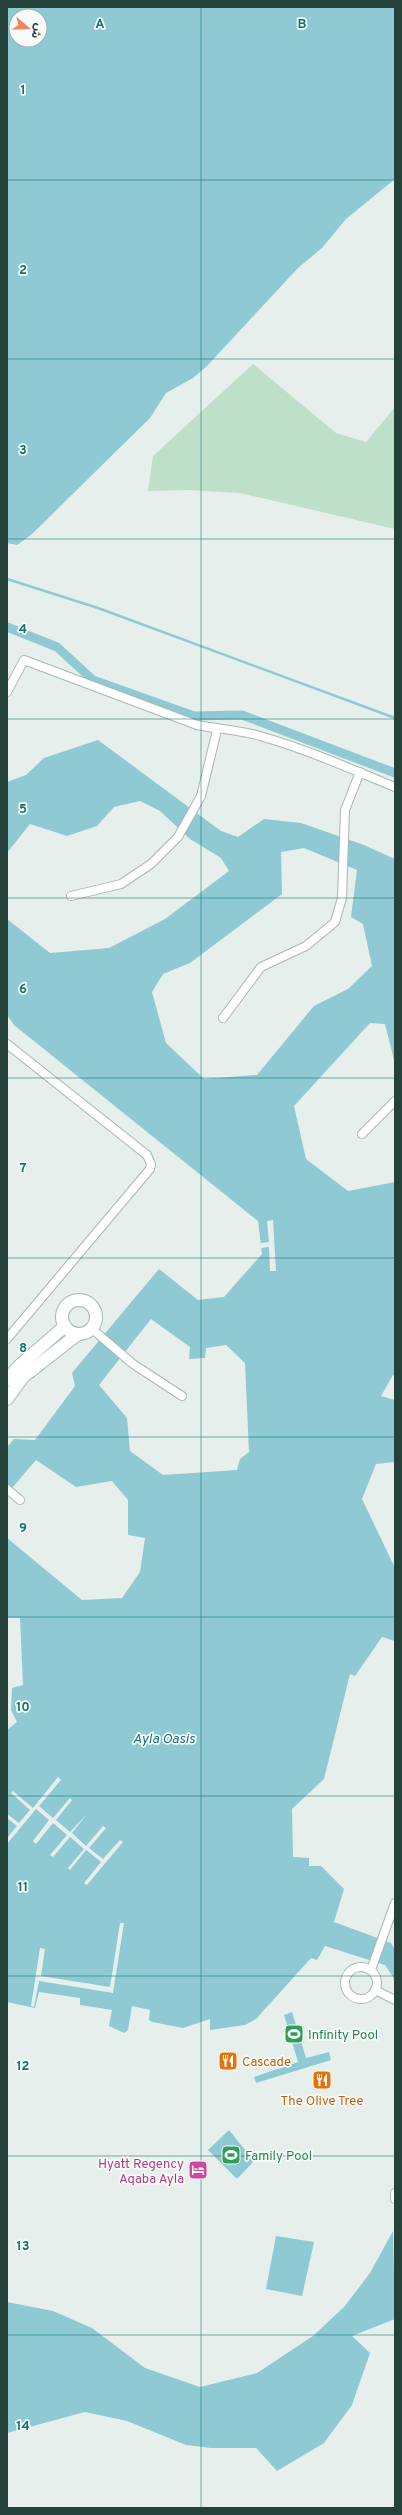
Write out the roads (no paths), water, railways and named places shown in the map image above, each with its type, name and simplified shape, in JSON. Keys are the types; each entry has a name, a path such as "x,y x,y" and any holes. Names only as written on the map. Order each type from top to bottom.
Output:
{"street":[{"path":"7,692 24,660 217,730 236,730 261,736 360,772 395,787"},
{"path":"71,896 121,884 151,864 178,837 196,808 201,796 217,730"},
{"path":"223,1018 261,967 306,946 335,922 342,898 345,810 360,772"},
{"path":"7,1044 147,1155 151,1164 150,1169 7,1339"},
{"path":"362,1134 395,1101"},
{"path":"96,1332 78,1334 65,1326 62,1314 68,1304 72,1301 84,1300 89,1303 96,1312 96,1332 133,1364 182,1396"},
{"path":"7,1380 19,1366 65,1326"},
{"path":"7,1398 22,1377 78,1334"},
{"path":"7,1489 20,1500"},
{"path":"370,1968 383,1939 395,1902"},
{"path":"362,1968 370,1968 376,1978 376,1990 367,1998 355,1998 347,1989 346,1983 349,1972 362,1968"},
{"path":"376,1990 395,2000"},
{"path":"395,2193 395,2199"}],"water":[{"path":"7,7 395,7 395,179 346,219 322,248 298,268 206,367 193,378 166,393 150,418 32,534 17,545 7,543"},
{"name":"Ayla Oasis","path":"98,740 221,831 238,837 264,819 301,823 364,845 395,859 395,1064 385,1024 370,1023 294,1106 306,1159 348,1191 395,1182 395,1376 393,1375 381,1396 395,1400 395,1462 376,1464 362,1499 395,1568 395,1641 382,1637 355,1676 350,1674 324,1779 292,1809 293,1857 309,1858 309,1866 321,1866 344,1889 334,1922 391,1943 395,1950 395,1980 385,1965 325,1946 317,1960 311,1958 256,2019 245,2025 210,2030 210,2019 183,2028 152,2022 149,2020 150,2010 132,2006 128,2030 124,2033 109,2026 112,2010 80,2005 80,1998 39,1992 35,2008 7,2002 7,1730 17,1722 11,1710 12,1688 23,1685 20,1618 7,1618 7,1538 82,1600 122,1598 140,1572 145,1538 128,1535 128,1500 112,1481 76,1487 36,1460 7,1494 7,1447 14,1439 35,1440 75,1386 72,1373 159,1269 198,1300 224,1297 262,1254 258,1221 14,1025 7,1015 7,919 50,953 109,948 165,919 229,871 221,858 190,839 160,811 140,801 114,807 97,826 67,836 30,824 7,853 7,782 26,775 44,758","holes":["304,848 357,870 351,917 363,924 372,966 348,989 314,1006 257,1075 204,1079 166,1043 152,992 163,974 190,963 282,894 281,852","151,1319 190,1347 189,1359 205,1358 206,1348 226,1345 245,1363 249,1452 240,1459 237,1470 163,1475 130,1451 127,1418 99,1385"]},
{"name":"Infinity Pool","path":"292,2012 306,2058 329,2052 331,2060 256,2083 254,2077 298,2062 284,2015"},
{"name":"Family Pool","path":"229,2130 254,2161 237,2179 208,2150"},
{"path":"393,2231 395,2319 352,2336 370,2353 352,2405 324,2443 277,2471 256,2448 211,2448 186,2445 127,2421 85,2412 7,2433 7,2302 53,2311 92,2328 145,2368 200,2387 257,2373 313,2336 344,2307 370,2273"},
{"path":"276,2236 314,2242 302,2296 266,2289"}],"waterway":[{"path":"7,579 98,608 395,718"},
{"path":"7,627 57,647 93,680 194,716 242,715 395,773"}],"place":[{"name":"Infinity Pool","path":"294,2034"},
{"name":"Cascade","path":"228,2061"},
{"name":"The Olive Tree","path":"322,2080"},
{"name":"Family Pool","path":"231,2155"},
{"name":"Hyatt Regency Aqaba Ayla","path":"198,2170"}]}
